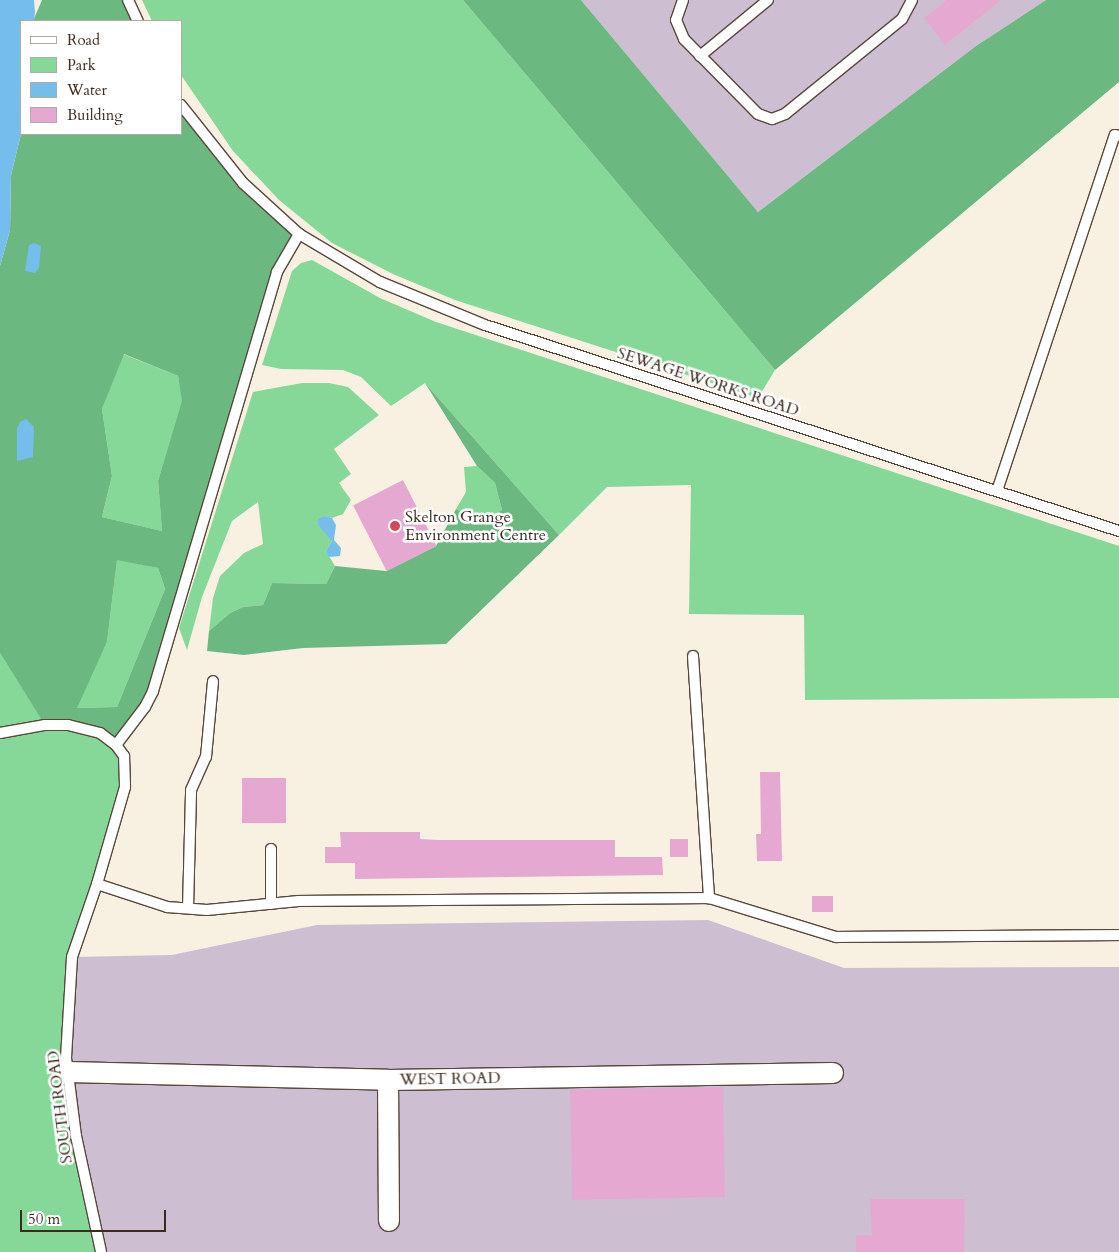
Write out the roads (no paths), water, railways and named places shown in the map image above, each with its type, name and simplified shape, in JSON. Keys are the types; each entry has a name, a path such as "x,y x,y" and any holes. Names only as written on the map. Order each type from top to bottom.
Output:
{"street":[{"name":"WEST ROAD","path":"68,1072 388,1080 832,1073"},
{"path":"388,1080 389,1222"}],"lane":[{"path":"128,0 138,20"},
{"path":"683,0 677,10 678,30 700,56 758,114 779,118 902,19 912,0"},
{"path":"700,56 768,0"},
{"name":"SEWAGE WORKS ROAD","path":"182,106 243,183 299,234 380,282 485,325 1119,531"},
{"path":"997,491 1116,134 1119,136"},
{"path":"0,733 12,733 45,724 68,725 100,733 116,744 145,707 153,691 277,272 299,234"},
{"path":"693,656 709,898"},
{"path":"188,908 191,790 206,757 213,682"},
{"name":"SOUTH ROAD","path":"101,1252 76,1136 68,1072 72,957 97,884 125,787 124,756 116,744"},
{"path":"270,848 271,904"},
{"path":"97,884 167,907 207,910 299,901 709,898 836,937 1119,935"}],"water":[{"path":"0,0 34,0 34,20 20,20 21,135 11,175 10,230 0,266"},
{"path":"34,243 41,246 39,268 35,273 25,271 29,245"},
{"path":"26,419 34,427 33,457 17,461 17,428 20,422"},
{"path":"325,516 332,518 336,525 334,540 341,548 340,556 329,557 326,551 332,541 318,525 318,519"}],"place":[{"name":"Skelton Grange Environment Centre","path":"395,526"}]}
